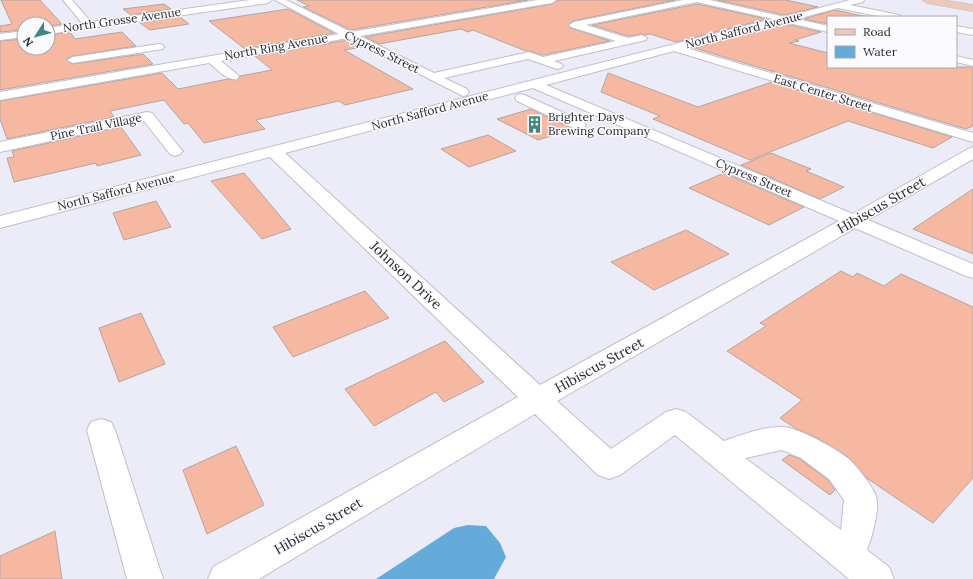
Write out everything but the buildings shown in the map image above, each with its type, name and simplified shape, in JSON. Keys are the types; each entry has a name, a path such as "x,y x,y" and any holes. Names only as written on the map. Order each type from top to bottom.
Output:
{"main road":[{"path":"927,0 973,8"}],"street":[{"path":"67,0 88,25"},
{"name":"North Grosse Avenue","path":"56,30 88,25 131,24 268,0"},
{"name":"Cypress Street","path":"280,0 463,92"},
{"path":"489,0 512,7"},
{"name":"North Ring Avenue","path":"0,96 552,0"},
{"path":"628,41 574,25 695,0"},
{"path":"699,0 827,29"},
{"name":"North Safford Avenue","path":"154,169 829,2 860,0"},
{"path":"829,2 892,16"},
{"name":"North Safford Avenue","path":"0,222 785,19 829,2"},
{"path":"529,4 552,11"},
{"path":"567,15 660,43"},
{"path":"56,38 131,24"},
{"path":"957,29 973,32"},
{"path":"0,37 16,35"},
{"path":"148,36 178,64"},
{"path":"542,61 642,38"},
{"path":"73,60 159,46"},
{"name":"East Center Street","path":"674,48 973,138"},
{"path":"112,54 128,73"},
{"path":"432,77 529,55 561,68"},
{"path":"211,59 233,76"},
{"path":"957,59 973,63"},
{"name":"Cypress Street","path":"534,84 973,272"},
{"path":"522,98 579,125"},
{"path":"562,116 590,108"},
{"name":"Pine Trail Village","path":"0,147 147,116 175,151"},
{"name":"Johnson Drive","path":"273,151 609,466 676,420 720,455"},
{"name":"Hibiscus Street","path":"226,579 973,152"},
{"path":"101,430 145,579"},
{"path":"720,455 749,444 784,438 811,450 840,470 860,497 858,528 847,557"},
{"path":"720,455 876,579"}],"water":[{"path":"468,525 486,526 500,543 506,557 494,579 376,579 454,528"}],"place":[{"name":"Brighter Days Brewing Company","path":"535,124"}]}
